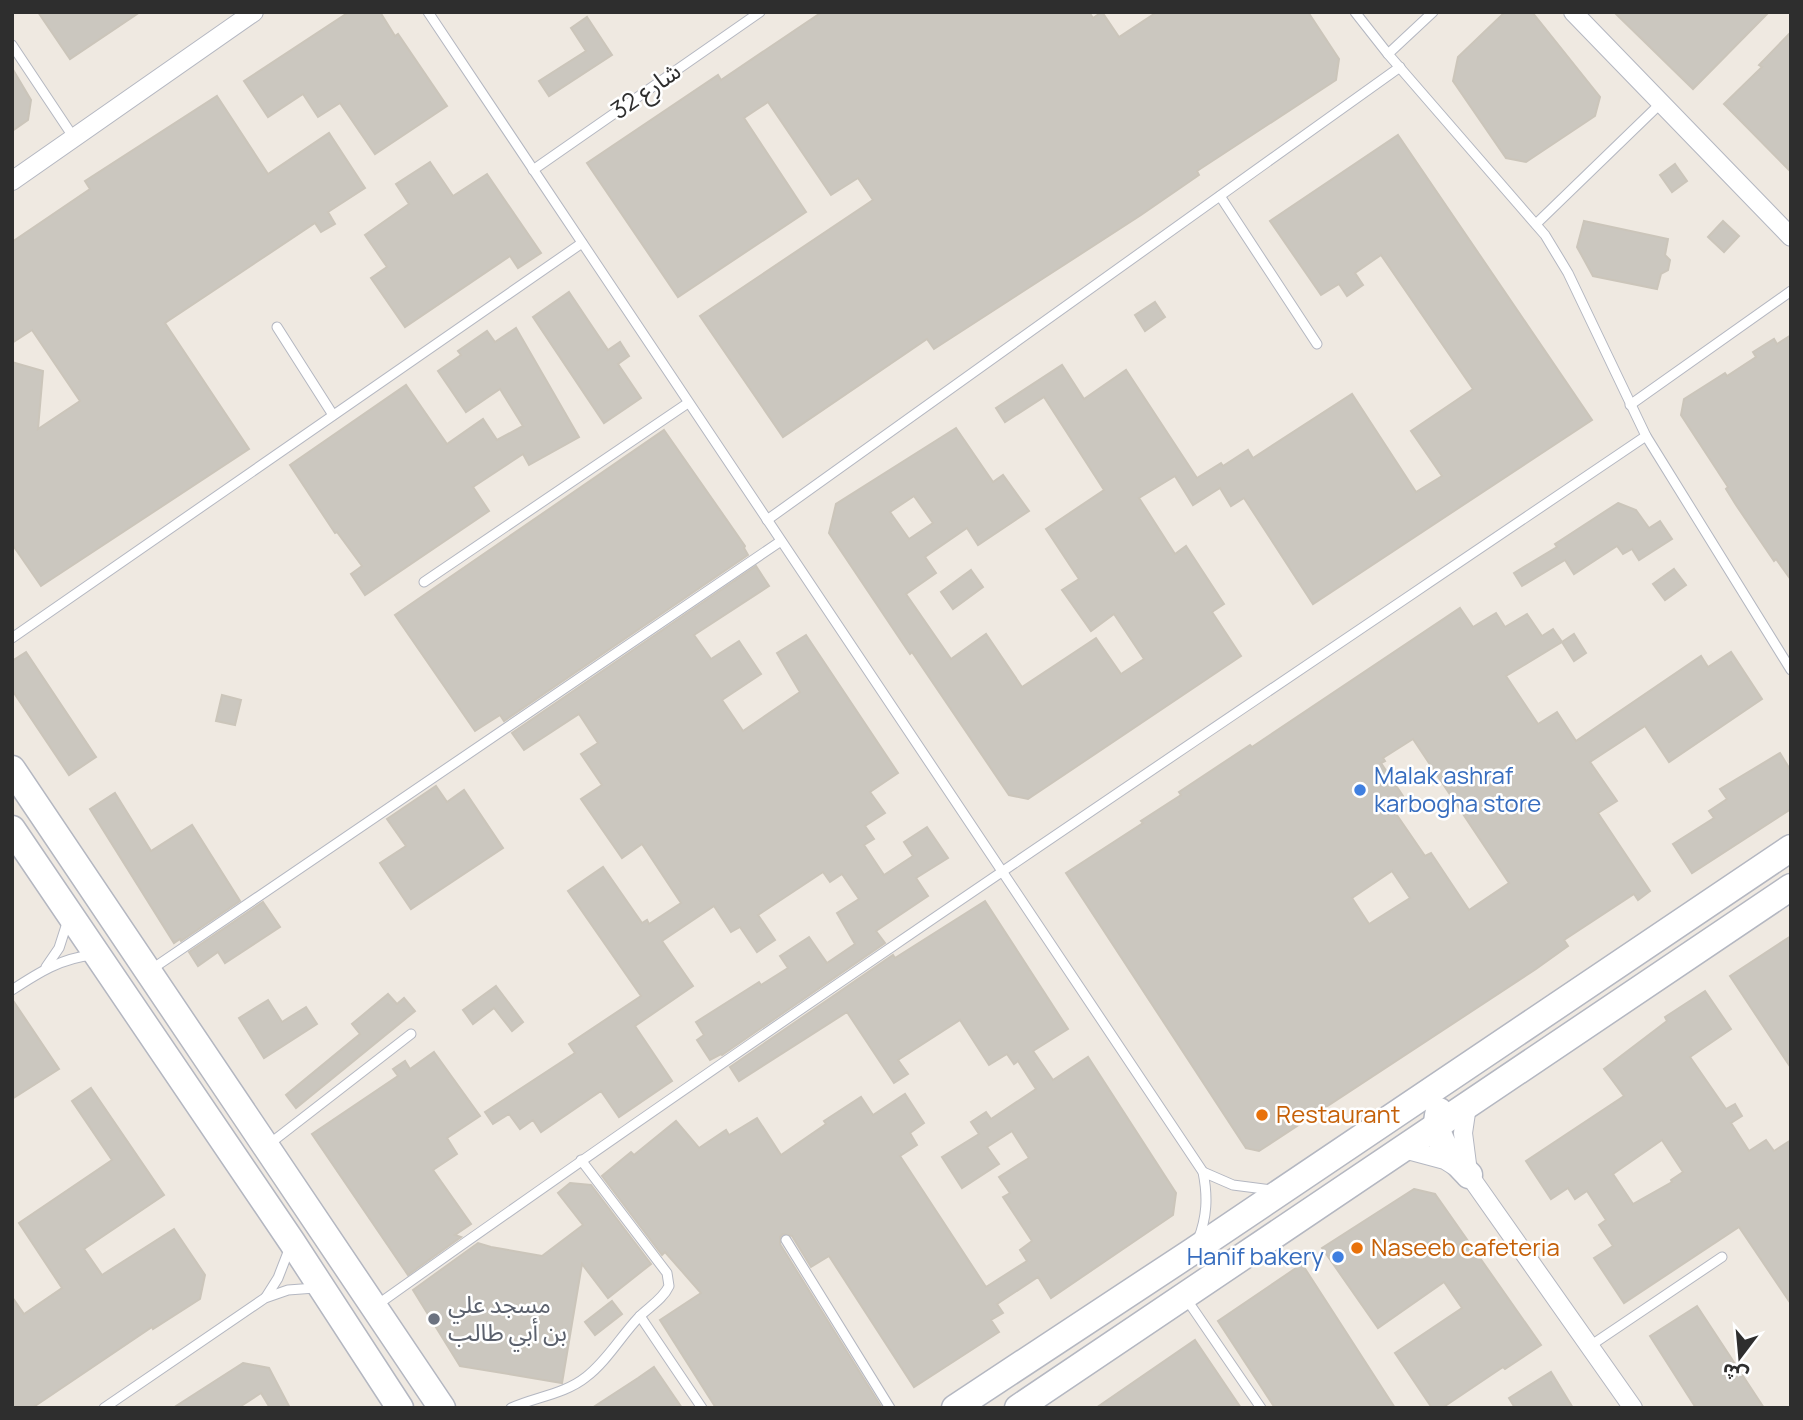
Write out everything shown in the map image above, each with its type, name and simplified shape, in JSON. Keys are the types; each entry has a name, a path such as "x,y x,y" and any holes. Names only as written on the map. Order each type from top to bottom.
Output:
{"main road":[{"path":"12,769 442,1408"},
{"path":"12,829 292,1242 400,1408"},
{"path":"956,1408 1791,848"},
{"path":"1018,1408 1791,887"},
{"path":"1456,1074 1441,1107 1436,1127 1444,1147 1469,1175"}],"street":[{"path":"12,181 254,12"},
{"path":"1573,12 1791,237"},
{"path":"1467,1106 1463,1148 1469,1175"},
{"path":"1404,1149 1445,1160 1469,1175 1633,1408"}],"lane":[{"path":"428,12 1203,1172 1206,1216 1193,1251"},
{"name":"شارع 32","path":"533,170 760,12"},
{"path":"1355,12 1388,54 1536,224 1568,273 1646,436 1791,670"},
{"path":"1388,54 1433,12"},
{"path":"12,45 74,138"},
{"path":"767,520 1400,67"},
{"path":"1536,224 1661,103"},
{"path":"1220,196 1317,344"},
{"path":"12,638 582,243"},
{"path":"1630,405 1791,291"},
{"path":"276,327 333,415"},
{"path":"424,582 688,403"},
{"path":"375,1307 581,1160 1646,436"},
{"path":"150,971 781,541"},
{"path":"45,968 64,937 69,914"},
{"path":"12,990 45,968 71,959 98,955"},
{"path":"267,1146 411,1034"},
{"path":"511,1408 565,1389 585,1378 603,1361 640,1316 667,1292 667,1273 581,1160"},
{"path":"1203,1172 1248,1188 1282,1190"},
{"path":"786,1240 890,1408"},
{"path":"265,1298 278,1278 292,1242"},
{"path":"1590,1346 1722,1257"},
{"path":"104,1408 265,1298 288,1290 323,1289"},
{"path":"1184,1295 1261,1408"},
{"path":"640,1316 702,1408"}],"building":[{"path":"38,12 140,12 70,59"},
{"path":"349,12 380,12 447,106 375,154 340,103 318,117 303,94 268,117 244,81"},
{"path":"822,12 1089,12 1093,18 1102,12 1119,37 1157,12 1308,12 1339,59 1336,80 1197,171 1199,175 1141,215 934,349 927,339 783,437 700,316 873,200 858,178 831,195 768,102 744,118 806,212 678,297 587,163 718,75 721,80"},
{"path":"1505,12 1532,12 1600,97 1595,116 1526,162 1506,158 1453,81 1458,57"},
{"path":"1614,12 1769,12 1693,89"},
{"path":"587,17 612,55 549,96 539,81 586,51 571,28"},
{"path":"1791,32 1791,172 1724,104 1762,67 1759,65"},
{"path":"12,68 31,100 28,120 12,131"},
{"path":"217,96 268,174 329,133 365,188 328,212 335,224 321,232 315,223 165,323 249,449 41,586 12,544 12,362 43,371 38,429 80,401 32,330 12,343 12,242 90,189 85,181"},
{"path":"1398,135 1592,420 1313,604 1244,498 1231,506 1220,488 1193,505 1175,476 1139,498 1175,554 1186,546 1224,604 1212,612 1241,656 1028,799 1009,795 829,533 836,504 956,428 993,482 1003,475 1029,511 978,545 967,528 925,557 936,573 906,594 951,659 986,634 1022,687 1096,638 1121,674 1144,659 1114,614 1091,631 1062,590 1079,579 1046,529 1104,490 1044,397 1005,422 996,408 1062,365 1084,399 1126,370 1197,478 1248,450 1253,458 1352,394 1416,492 1442,476 1411,431 1473,389 1381,255 1355,273 1363,285 1347,296 1339,284 1321,295 1270,221","holes":["914,496 933,523 909,539 890,512"]},
{"path":"430,162 453,196 487,174 541,253 518,268 510,256 405,327 371,278 387,267 365,235 409,204 396,184"},
{"path":"1675,164 1687,181 1672,192 1660,175"},
{"path":"1584,221 1668,239 1665,255 1670,260 1668,270 1661,274 1657,289 1593,276 1577,247"},
{"path":"1723,221 1739,236 1724,252 1708,237"},
{"path":"569,292 608,350 620,342 629,356 618,364 641,398 604,423 533,317"},
{"path":"1155,302 1165,317 1145,331 1135,315"},
{"path":"516,328 579,437 529,465 523,454 473,487 489,511 365,595 351,574 362,566 337,532 335,533 290,465 406,385 447,444 483,419 497,440 523,426 500,389 466,412 438,371 461,355 458,351 487,331 495,342"},
{"path":"1791,335 1791,580 1776,559 1774,561 1736,505 1726,489 1728,487 1681,415 1684,399 1756,357 1753,352 1774,339 1777,344"},
{"path":"664,430 745,546 748,555 504,721 500,715 475,731 395,615"},
{"path":"1618,503 1636,510 1649,528 1660,521 1672,539 1639,560 1632,549 1623,554 1617,546 1574,574 1565,560 1522,586 1514,573 1557,547 1555,544"},
{"path":"756,566 769,586 694,635 711,659 739,641 761,674 722,700 743,731 800,692 777,653 806,635 898,773 870,792 885,813 865,826 874,839 864,845 884,875 913,856 904,842 927,827 948,858 916,878 928,896 876,931 885,943 722,1055 710,1060 697,1040 704,1035 696,1022 759,982 761,985 788,968 780,956 809,937 827,963 855,944 837,913 859,899 842,874 830,882 823,872 758,915 775,940 757,952 740,927 731,932 714,906 662,941 693,986 635,1026 672,1081 619,1117 601,1091 541,1132 533,1120 520,1129 509,1114 493,1124 485,1112 575,1053 569,1044 641,996 568,891 603,867 642,923 647,920 649,924 681,903 642,844 622,858 581,799 602,785 581,754 598,743 579,714 524,750 512,733"},
{"path":"1674,569 1686,585 1665,600 1653,584"},
{"path":"971,570 983,587 953,609 941,592"},
{"path":"1460,608 1473,627 1496,613 1505,627 1527,614 1542,636 1553,629 1562,642 1506,676 1538,724 1557,712 1576,741 1701,656 1708,667 1731,652 1762,699 1669,762 1645,726 1590,762 1617,801 1598,813 1650,891 1638,900 1634,894 1564,940 1568,946 1536,969 1259,1151 1246,1148 1066,873 1143,823 1141,821 1181,795 1179,792 1250,745 1252,747","holes":["1413,739 1509,883 1469,910 1431,853 1425,856 1390,805 1403,796 1381,763 1385,761 1383,758","1392,871 1410,898 1369,924 1352,898"]},
{"path":"1574,634 1586,653 1574,661 1562,642"},
{"path":"26,652 96,757 69,775 12,690 12,661"},
{"path":"222,695 241,700 235,725 216,721"},
{"path":"1780,753 1791,771 1791,809 1692,873 1673,844 1714,818 1709,811 1727,799 1720,789"},
{"path":"436,786 447,802 464,790 503,848 411,909 380,863 406,846 387,819"},
{"path":"115,793 151,851 192,825 240,901 174,943 90,809"},
{"path":"985,901 1068,1029 1033,1051 1053,1080 1088,1057 1176,1193 1173,1215 1051,1298 1038,1277 997,1304 1003,1313 991,1320 999,1332 914,1387 829,1256 811,1267 792,1236 783,1234 780,1244 882,1408 716,1408 660,1320 701,1293 665,1252 662,1255 602,1176 631,1152 634,1155 676,1121 699,1148 726,1130 729,1135 757,1118 781,1155 826,1124 824,1121 861,1097 873,1115 905,1094 924,1123 910,1133 917,1145 900,1156 986,1287 1027,1261 1020,1250 1032,1241 1003,1197 1010,1193 999,1177 1029,1158 1012,1131 987,1147 999,1164 962,1188 942,1157 979,1134 971,1122 986,1112 991,1119 1036,1089 1018,1061 1014,1064 1007,1054 989,1065 960,1020 898,1060 908,1074 894,1083 847,1012 739,1081 730,1067 893,955 895,958"},
{"path":"263,902 280,927 225,963 218,952 198,966 189,952"},
{"path":"1791,936 1791,1068 1730,976"},
{"path":"496,986 523,1022 512,1031 494,1008 473,1024 463,1010"},
{"path":"1705,991 1731,1029 1690,1057 1726,1109 1735,1104 1742,1116 1731,1123 1749,1151 1766,1140 1774,1151 1791,1140 1791,1304 1739,1227 1624,1303 1594,1258 1613,1246 1599,1225 1606,1220 1587,1191 1575,1199 1568,1188 1551,1199 1526,1161 1624,1096 1604,1069 1667,1021 1665,1017","holes":["1662,1140 1683,1172 1671,1180 1672,1182 1633,1204 1613,1174"]},
{"path":"388,994 397,1004 404,998 415,1011 296,1108 286,1095 360,1034 352,1024"},
{"path":"12,999 59,1069 12,1099"},
{"path":"268,1000 282,1022 306,1007 317,1024 264,1058 239,1018"},
{"path":"434,1052 480,1116 447,1138 457,1154 433,1170 471,1224 455,1235 461,1237 408,1275 312,1134 398,1076 393,1069 405,1061 410,1069"},
{"path":"91,1088 164,1195 84,1249 102,1275 174,1229 205,1275 200,1299 153,1329 152,1327 32,1408 12,1408 12,1297 24,1314 62,1288 19,1223 112,1160 72,1101"},
{"path":"570,1183 591,1185 651,1264 608,1298 582,1264 562,1383 460,1366 413,1290 478,1243 542,1256 583,1225 558,1193"},
{"path":"1414,1189 1435,1194 1541,1345 1442,1408 1432,1408 1395,1353 1462,1308 1444,1282 1378,1328 1322,1248"},
{"path":"1302,1264 1395,1408 1275,1408 1218,1321"},
{"path":"612,1301 622,1314 595,1335 585,1322"},
{"path":"1697,1306 1764,1408 1696,1408 1650,1336"},
{"path":"1195,1340 1241,1408 1096,1408"},
{"path":"243,1363 269,1368 290,1408 270,1408 261,1393 238,1408 173,1408"},
{"path":"654,1367 682,1408 592,1408 638,1378"},
{"path":"1551,1372 1573,1408 1515,1408 1509,1398"}],"place":[{"name":"Malak ashraf karbogha store","path":"1360,790"},
{"name":"Restaurant","path":"1262,1115"},
{"name":"Naseeb cafeteria","path":"1357,1248"},
{"name":"Hanif bakery","path":"1338,1257"},
{"name":"مسجد علي بن أبي طالب","path":"434,1319"}]}
